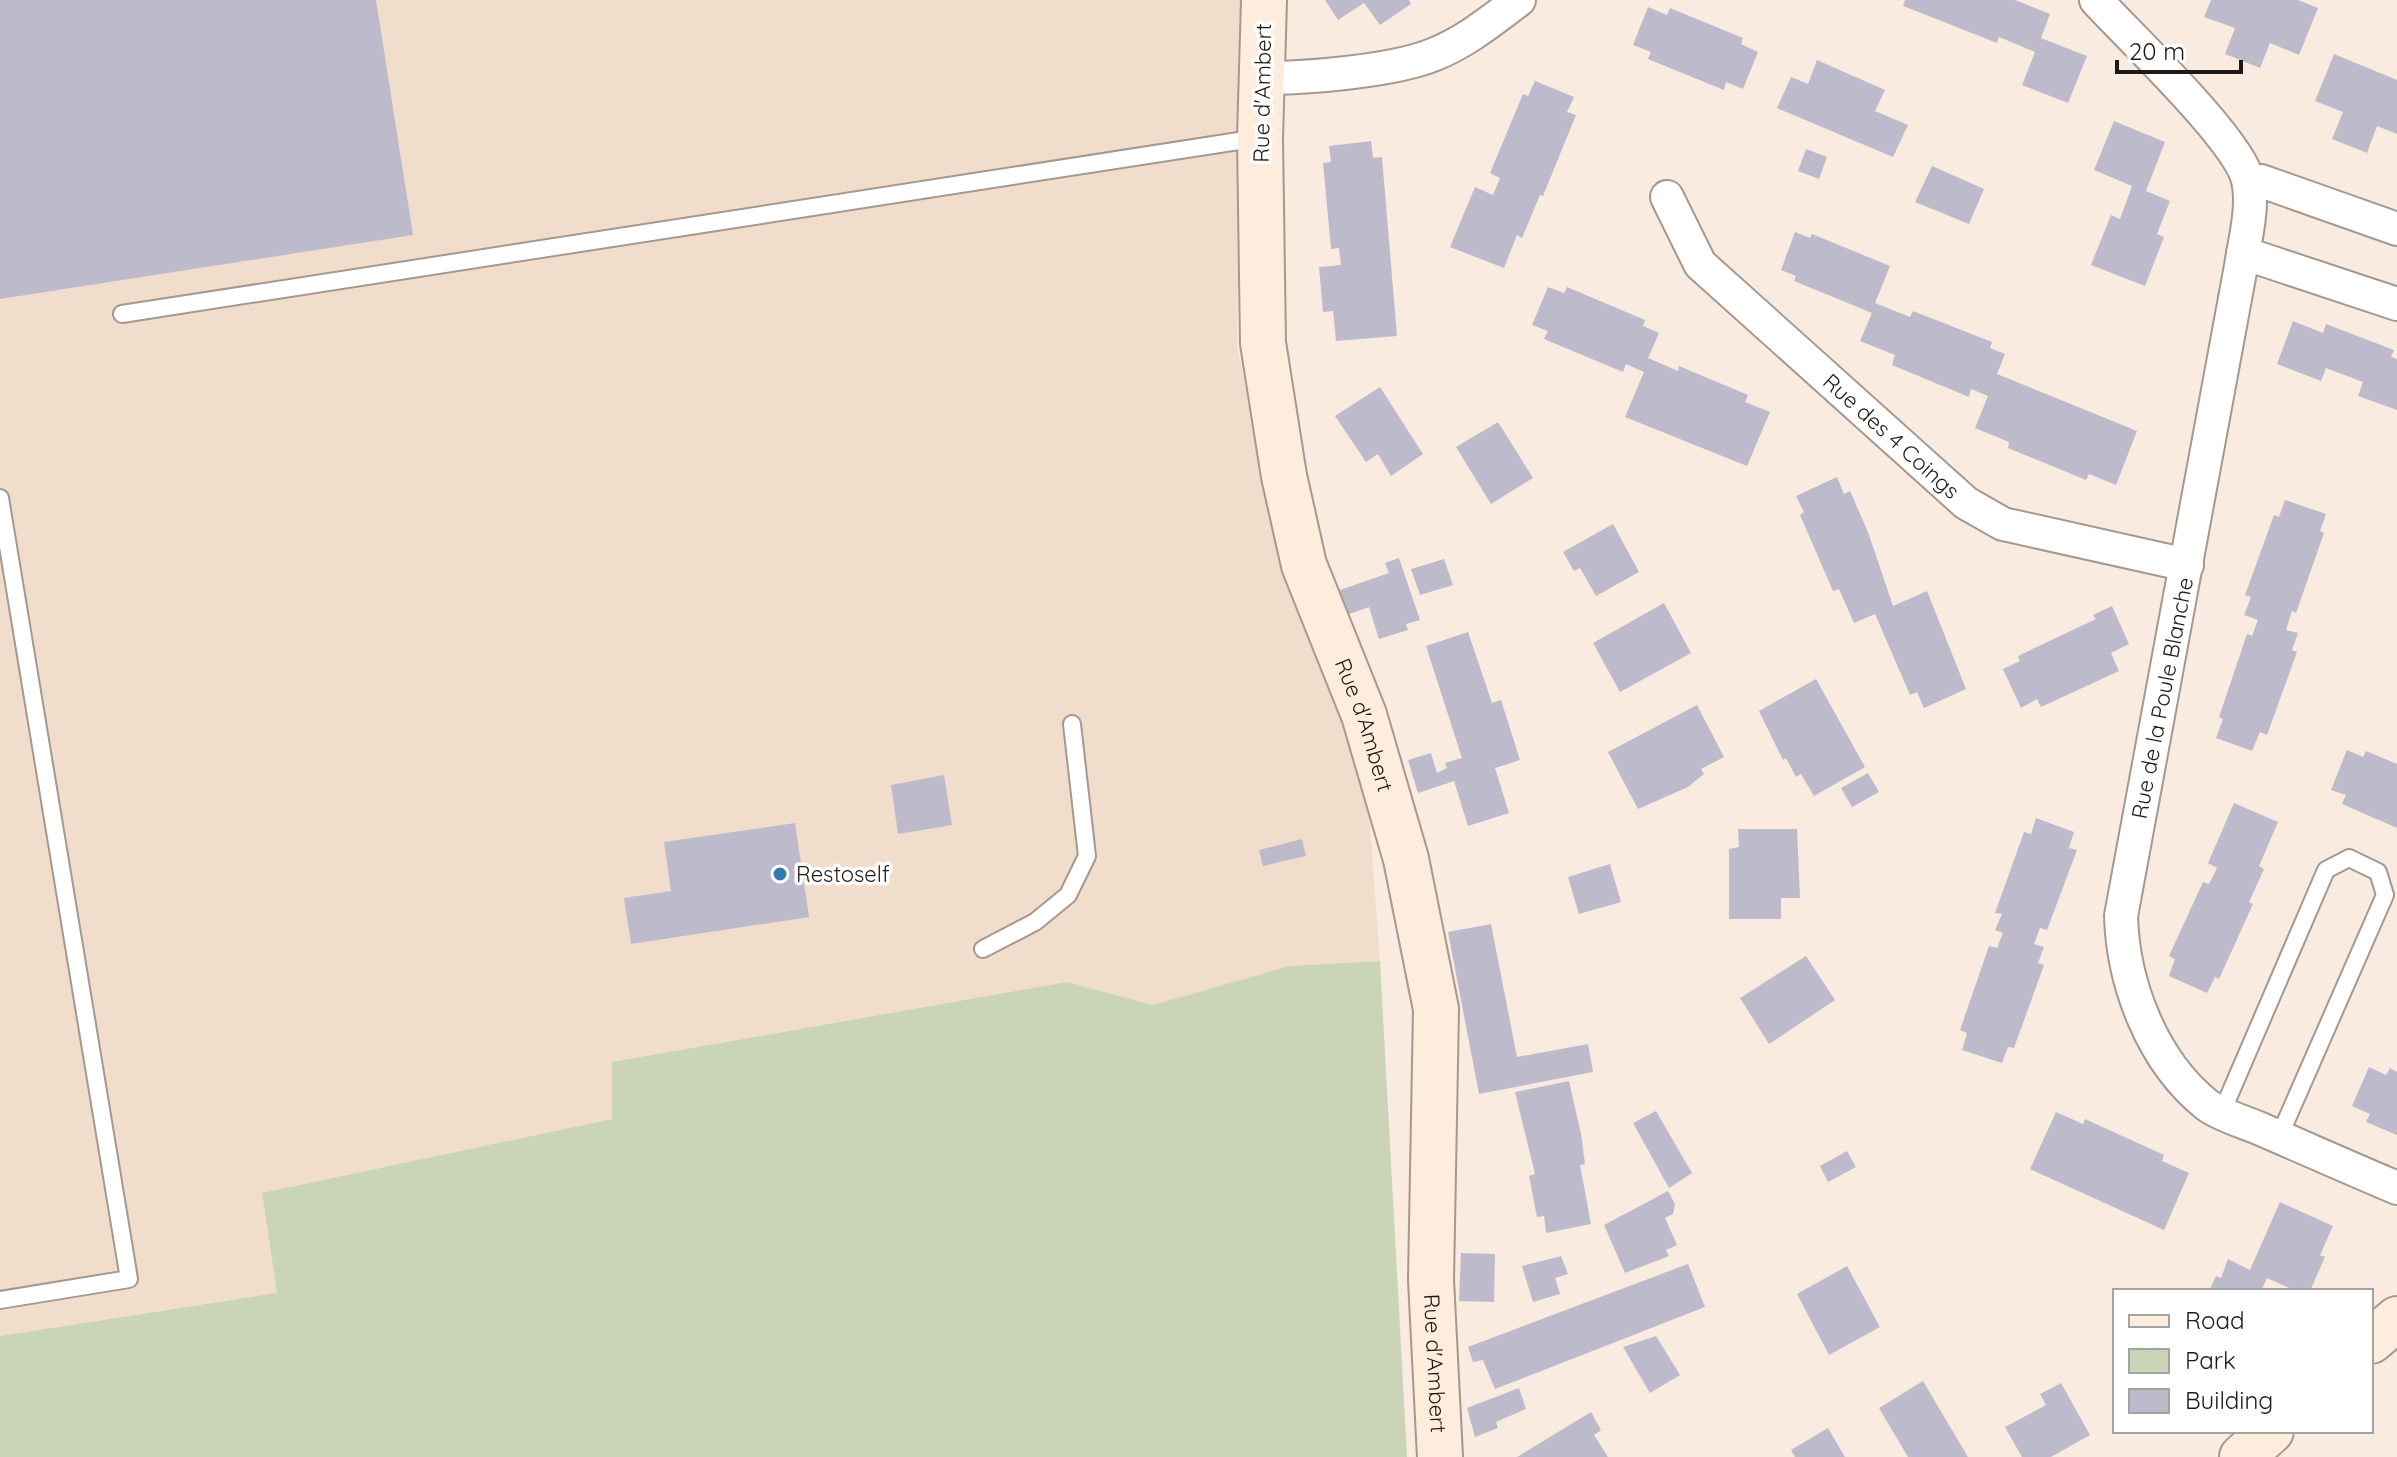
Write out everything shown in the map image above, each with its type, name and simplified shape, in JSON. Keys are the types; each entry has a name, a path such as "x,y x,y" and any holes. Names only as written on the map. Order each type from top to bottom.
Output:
{"street":[{"name":"Rue d'Ambert","path":"1264,0 1260,138 1263,343 1284,476 1304,565 1364,715 1406,859 1436,1009 1431,1280 1440,1457"},
{"path":"1263,78 1398,65 1433,55 1468,38 1519,0"},
{"path":"2096,0 2216,129 2244,168 2249,182 2261,181 2397,229"},
{"name":"Rue de la Poule Blanche","path":"2249,182 2243,253 2121,916 2122,947 2131,987 2160,1047 2174,1069 2208,1106 2397,1188"},
{"name":"Rue des 4 Coings","path":"1667,197 1700,264 1966,503 2003,524 2187,565"},
{"path":"2243,253 2397,304"},
{"path":"2373,1339 2397,1319"},
{"path":"2242,1457 2269,1433"}],"lane":[{"path":"122,314 1260,138"},
{"path":"0,498 129,1279 0,1300"},
{"path":"983,949 1035,922 1068,895 1087,856 1072,724"},
{"path":"2222,1112 2326,870 2349,858 2378,872 2385,895 2279,1137"}],"shaded area":[{"path":"0,0 1242,0 1237,347 1277,524 1368,798 1380,961 1289,966 1153,1005 1067,982 612,1062 612,1119 262,1193 277,1293 0,1336"}],"green space":[{"path":"1380,961 1407,1457 0,1457 0,1336 277,1293 262,1193 612,1119 612,1062 1067,982 1153,1005 1289,966"}],"building":[{"path":"0,0 376,0 413,235 0,299"},
{"path":"1325,0 1409,0 1411,4 1380,25 1364,3 1338,20"},
{"path":"1905,0 2015,0 2050,14 2041,38 2087,56 2068,103 2022,85 2035,52 1999,37 1997,43 1903,6"},
{"path":"2211,0 2298,0 2318,8 2299,55 2270,43 2260,68 2225,54 2235,28 2204,17"},
{"path":"1648,7 1667,15 1670,8 1743,38 1741,44 1758,52 1743,89 1726,82 1724,90 1648,59 1651,52 1633,45"},
{"path":"2334,54 2397,80 2397,134 2377,126 2367,153 2332,139 2343,112 2315,101"},
{"path":"1817,60 1885,90 1875,111 1908,125 1893,157 1777,108 1791,77 1808,84"},
{"path":"1535,81 1574,97 1567,112 1576,115 1543,196 1540,195 1522,238 1517,235 1504,268 1450,247 1475,187 1493,195 1500,178 1490,173 1523,94 1528,96"},
{"path":"2114,121 2165,142 2146,191 2170,201 2157,234 2164,237 2145,286 2091,265 2111,215 2120,219 2132,186 2094,170"},
{"path":"1371,141 1373,158 1382,157 1397,336 1336,341 1333,311 1323,312 1319,267 1341,265 1339,248 1331,249 1323,163 1331,162 1329,146"},
{"path":"1806,149 1827,157 1819,179 1798,171"},
{"path":"1932,166 1984,189 1969,224 1915,202"},
{"path":"1795,232 1810,238 1812,234 1890,266 1875,303 1910,317 1913,311 1992,342 1990,348 2005,354 1997,374 2137,431 2116,485 2089,474 2086,480 2008,448 2009,442 1975,428 1988,396 1971,389 1969,397 1892,365 1895,355 1860,341 1872,313 1794,281 1796,276 1781,270"},
{"path":"1548,287 1564,293 1567,287 1645,320 1643,326 1659,333 1648,358 1678,371 1679,366 1748,395 1745,402 1770,412 1747,466 1625,417 1644,372 1626,364 1623,372 1544,339 1548,331 1532,325"},
{"path":"2293,321 2323,333 2326,324 2394,350 2391,357 2397,359 2397,410 2358,396 2363,382 2326,368 2321,381 2277,364"},
{"path":"1380,387 1423,454 1391,476 1378,454 1366,462 1335,416"},
{"path":"1498,422 1533,478 1491,504 1456,447"},
{"path":"1837,477 1844,494 1850,491 1868,532 1893,606 1927,591 1966,689 1924,708 1917,692 1910,695 1875,614 1854,623 1839,589 1833,591 1800,515 1804,512 1796,496"},
{"path":"2285,500 2326,514 2320,531 2324,533 2296,613 2292,611 2286,630 2298,633 2292,650 2297,652 2267,735 2260,732 2252,751 2216,738 2223,719 2219,717 2247,634 2252,636 2258,620 2244,615 2251,597 2245,595 2274,515 2279,517"},
{"path":"1613,524 1639,572 1596,596 1580,568 1574,571 1563,552"},
{"path":"1399,558 1420,620 1406,624 1408,630 1379,639 1369,607 1349,614 1340,590 1389,573 1385,563"},
{"path":"1444,559 1453,585 1420,595 1411,569"},
{"path":"1664,603 1691,653 1620,692 1593,643"},
{"path":"2112,606 2129,644 2111,653 2119,671 2041,707 2037,699 2021,708 2003,669 2020,661 2018,656 2096,619 2093,615"},
{"path":"1468,632 1492,703 1501,700 1520,760 1495,768 1509,813 1468,826 1454,781 1418,793 1408,760 1431,753 1437,773 1447,768 1445,763 1462,758 1426,646"},
{"path":"1816,679 1865,767 1814,796 1801,774 1796,777 1786,758 1783,760 1759,711"},
{"path":"1697,705 1724,757 1701,769 1704,774 1688,787 1638,809 1608,752"},
{"path":"2347,750 2363,757 2366,751 2397,764 2397,828 2342,804 2346,795 2331,790"},
{"path":"1868,773 1879,792 1852,807 1841,788"},
{"path":"944,775 952,825 898,834 891,785"},
{"path":"2234,803 2278,822 2259,866 2264,869 2249,902 2253,904 2219,979 2215,977 2207,993 2169,976 2175,959 2169,956 2203,882 2209,884 2217,868 2208,863"},
{"path":"2036,818 2074,832 2069,848 2077,850 2047,930 2040,928 2034,944 2044,947 2038,963 2044,965 2014,1048 2008,1047 2002,1063 1962,1050 1967,1033 1960,1030 1989,946 1997,948 2003,933 1995,930 2002,914 1995,913 2024,832 2031,834"},
{"path":"795,823 809,917 631,944 624,898 671,891 664,842"},
{"path":"1738,829 1797,829 1800,898 1781,898 1781,919 1729,919 1729,849 1739,847"},
{"path":"1302,839 1306,856 1263,866 1259,850"},
{"path":"1610,864 1621,902 1579,914 1568,877"},
{"path":"1491,924 1517,1057 1588,1044 1593,1072 1479,1094 1448,932"},
{"path":"1806,956 1835,1000 1769,1044 1740,998"},
{"path":"2369,1067 2386,1075 2390,1068 2397,1072 2397,1135 2366,1122 2370,1114 2352,1106"},
{"path":"1569,1081 1581,1134 1585,1164 1580,1165 1591,1224 1546,1233 1544,1216 1537,1217 1529,1176 1535,1174 1515,1092"},
{"path":"1656,1111 1692,1173 1669,1188 1633,1123"},
{"path":"2056,1112 2083,1124 2085,1119 2164,1155 2162,1161 2189,1173 2164,1230 2030,1169"},
{"path":"1847,1151 1856,1167 1828,1182 1820,1166"},
{"path":"1668,1191 1675,1204 1673,1214 1665,1218 1677,1245 1666,1250 1669,1256 1625,1273 1604,1225"},
{"path":"2280,1202 2333,1226 2320,1255 2325,1257 2311,1289 2292,1289 2267,1278 2262,1289 2210,1289 2216,1276 2221,1278 2228,1259 2250,1270"},
{"path":"1461,1253 1495,1254 1494,1302 1459,1301"},
{"path":"1561,1256 1568,1274 1555,1278 1560,1294 1533,1302 1522,1266"},
{"path":"1688,1264 1705,1307 1495,1389 1483,1360 1473,1362 1468,1347"},
{"path":"1847,1266 1880,1327 1829,1355 1797,1294"},
{"path":"1656,1336 1680,1375 1650,1393 1623,1347"},
{"path":"1923,1381 1968,1457 1908,1457 1879,1408"},
{"path":"2061,1383 2090,1435 2051,1457 2022,1457 2005,1427 2046,1405 2040,1394"},
{"path":"1519,1388 1526,1409 1496,1422 1498,1428 1475,1437 1467,1408"},
{"path":"1591,1412 1601,1430 1594,1435 1608,1457 1517,1457"},
{"path":"1828,1428 1845,1457 1795,1457 1791,1450"}],"place":[{"name":"Restoself","path":"780,874"}]}
